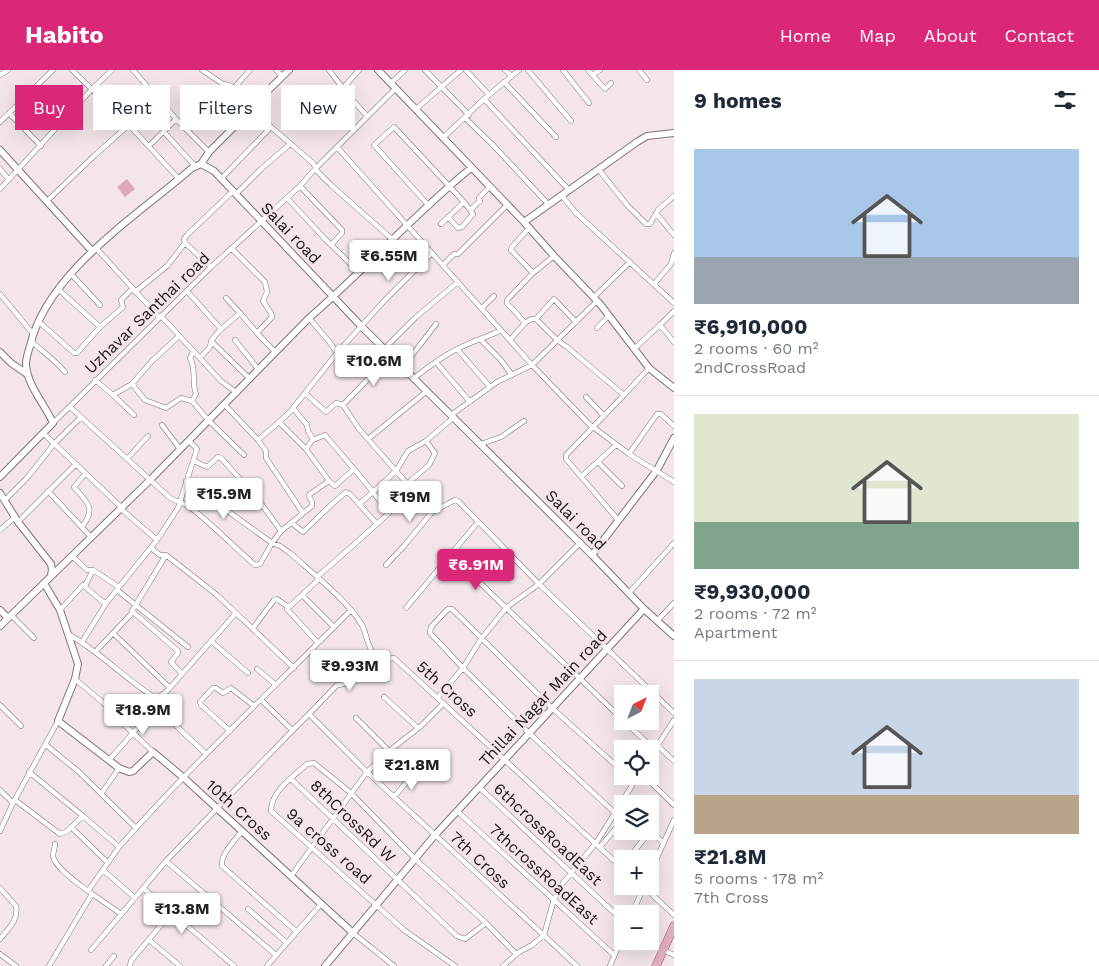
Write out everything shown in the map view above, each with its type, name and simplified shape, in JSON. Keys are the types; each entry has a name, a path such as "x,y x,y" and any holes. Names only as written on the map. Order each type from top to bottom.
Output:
{"main road":[{"path":"656,966 674,926"}],"street":[{"path":"0,76 8,70"},
{"path":"38,85 53,70"},
{"path":"72,70 92,89"},
{"path":"83,99 112,70"},
{"path":"133,70 146,85"},
{"path":"202,70 226,85"},
{"path":"237,85 250,70"},
{"path":"276,70 282,76"},
{"path":"271,87 289,70"},
{"path":"330,70 341,85"},
{"path":"346,85 359,70"},
{"path":"378,70 596,299 649,368 674,388"},
{"name":"Uzhavar Santhai road","path":"53,423 212,267 300,186 367,116 405,70"},
{"path":"425,70 549,205"},
{"path":"416,109 461,70"},
{"path":"466,70 490,95"},
{"path":"505,70 512,76"},
{"path":"443,138 484,99 519,70"},
{"path":"528,70 571,121"},
{"path":"563,70 590,103"},
{"path":"588,70 605,89 611,83"},
{"path":"592,76 600,70"},
{"path":"639,70 647,80"},
{"path":"504,82 556,136"},
{"path":"484,99 569,190"},
{"path":"355,102 367,116"},
{"path":"0,122 15,107"},
{"path":"170,112 209,152"},
{"path":"9,113 41,146"},
{"path":"149,146 176,119"},
{"path":"429,206 374,144 395,126 473,214 460,228 448,217"},
{"path":"271,127 313,163 332,186 393,240"},
{"path":"0,189 55,130"},
{"path":"47,201 64,183 124,130"},
{"path":"135,130 179,179"},
{"path":"0,477 53,423 27,374 26,362 32,337 45,307 70,274 94,249 198,165 231,130"},
{"path":"221,180 268,130"},
{"path":"164,132 198,165"},
{"path":"524,222 647,136 674,133"},
{"path":"38,321 77,353 100,327 123,307 121,300 167,266 185,242 184,239 187,235 290,144"},
{"path":"338,147 532,365 593,427 629,454 674,482"},
{"path":"0,150 178,337 227,387 237,393"},
{"name":"Salai road","path":"198,165 211,169 362,327 644,609 674,636"},
{"path":"0,626 150,480 309,318 448,186 471,168"},
{"path":"0,170 10,180"},
{"path":"599,170 644,223 650,224 656,212 674,196"},
{"path":"300,186 342,230 331,245"},
{"path":"470,210 480,201 479,198 489,187"},
{"path":"562,196 576,213 674,303"},
{"path":"287,198 359,272"},
{"path":"441,224 464,202"},
{"path":"443,264 454,254 458,254 507,206"},
{"path":"656,212 674,235"},
{"path":"529,228 511,250 533,273"},
{"path":"185,242 212,267"},
{"path":"232,249 262,279 267,287 263,301 272,317 258,333"},
{"path":"258,440 293,409 337,353 432,252"},
{"path":"654,284 671,264 674,253"},
{"path":"526,323 506,300 533,273 554,256"},
{"path":"359,504 396,471 408,451 426,441 453,416 490,387 532,365 576,322 630,262"},
{"path":"70,274 100,305"},
{"path":"385,348 416,317 458,282"},
{"path":"58,289 100,327"},
{"path":"187,291 221,329"},
{"path":"0,294 48,357 54,359 65,372"},
{"path":"482,308 494,296"},
{"path":"226,298 275,352"},
{"path":"510,340 526,323 531,319 536,319 554,299 576,322"},
{"path":"634,349 674,311"},
{"path":"200,358 221,329 240,314"},
{"path":"597,328 608,316"},
{"path":"309,318 332,344 337,353"},
{"path":"536,319 557,340 568,347 624,395"},
{"path":"403,367 436,324"},
{"path":"660,325 674,342"},
{"path":"414,378 457,349 501,330"},
{"path":"113,395 132,384 152,361 178,337"},
{"path":"480,339 500,359 512,375"},
{"path":"235,340 258,369"},
{"path":"211,342 220,348 249,378"},
{"path":"457,349 490,387"},
{"path":"0,352 11,364 27,374"},
{"path":"192,400 196,394 193,384 194,369 190,358 193,352"},
{"path":"342,405 391,355"},
{"path":"436,362 470,402"},
{"path":"618,520 566,459 566,456 649,368"},
{"path":"95,380 134,415"},
{"path":"132,384 145,400 166,408 181,398 192,400 209,421 244,455"},
{"path":"368,438 426,391"},
{"path":"305,393 326,412 336,403 342,405 432,512"},
{"path":"586,396 604,416"},
{"path":"225,405 266,450 266,458 303,513"},
{"path":"70,406 173,500 186,504 203,517 230,544 255,565 260,564 281,531 312,504 309,495 329,481"},
{"path":"293,409 308,426 308,431 313,440"},
{"path":"629,454 657,414 661,414 674,426"},
{"path":"4,501 27,478 54,444 81,417"},
{"path":"481,444 500,437 524,421"},
{"path":"279,422 306,449 329,481 335,486 354,469"},
{"path":"162,425 180,449"},
{"path":"43,433 157,540"},
{"path":"288,607 389,511 324,435 313,440 306,449"},
{"path":"127,459 148,436"},
{"path":"592,555 657,470 674,438"},
{"path":"82,642 106,602 151,548 178,508 197,449 188,441"},
{"path":"407,484 428,465 435,453 426,441"},
{"path":"582,476 616,445"},
{"path":"194,461 207,466 218,457 221,458 257,498 281,531"},
{"path":"598,462 622,486"},
{"path":"0,530 16,520 76,464"},
{"path":"82,527 90,516 90,511 81,494 74,487 85,474"},
{"path":"91,950 166,861 337,685 345,684 372,652 362,626 350,610 318,578 280,546 272,543 186,481"},
{"path":"48,491 91,537"},
{"path":"292,523 303,532 330,504 346,492 377,524"},
{"path":"0,493 16,520 50,564 51,576"},
{"path":"386,564 404,546 432,512 456,500 539,584 674,713"},
{"path":"406,608 478,522"},
{"path":"438,697 463,668 481,639 507,607 539,584 580,543"},
{"path":"629,593 674,543"},
{"path":"151,548 160,555 166,555 236,613 294,668"},
{"path":"96,652 132,612 135,604 166,555"},
{"path":"451,555 614,712"},
{"path":"72,556 87,570 93,570 118,588 188,647"},
{"path":"60,610 82,586 85,586 93,570"},
{"path":"0,831 14,801 58,722 78,669 60,610 44,583"},
{"path":"85,586 102,601 106,602"},
{"path":"302,595 334,627"},
{"path":"253,628 274,600 277,599 288,607 287,609 318,643"},
{"path":"658,620 674,603"},
{"path":"614,764 552,708 451,609 448,609 431,627 430,633 463,668 528,733 614,812"},
{"name":"Thillai Nagar Main road","path":"325,966 456,811 644,609"},
{"path":"0,610 34,638"},
{"path":"49,966 103,870 119,848 206,754 350,610"},
{"path":"132,612 178,651 171,662 182,674"},
{"path":"110,760 139,726 136,723 156,697 170,688 236,613"},
{"path":"67,633 96,652 133,683 176,712"},
{"path":"114,634 170,688"},
{"path":"212,641 248,673"},
{"name":"5th Cross","path":"372,652 381,661 394,658 614,859"},
{"path":"257,669 276,685"},
{"path":"58,722 119,768 129,772 133,771 153,752 114,716 107,706 75,679"},
{"path":"230,732 201,705 200,702 212,688 216,688 223,693 231,688 254,706"},
{"path":"384,697 418,728"},
{"path":"261,700 289,728 294,730"},
{"path":"291,876 367,772 444,703"},
{"path":"0,705 21,726"},
{"name":"7th Cross","path":"309,714 367,772 577,966"},
{"path":"168,718 206,754"},
{"path":"356,718 389,751"},
{"path":"659,743 674,720"},
{"path":"635,730 647,740"},
{"path":"46,745 79,772 136,828"},
{"path":"659,750 674,762"},
{"name":"10th Cross","path":"153,752 391,965"},
{"name":"9a cross road","path":"455,966 418,941 271,811 271,804 276,794 310,762 314,763 351,794 415,859 486,923 516,954"},
{"path":"101,794 119,768"},
{"path":"30,772 119,848"},
{"path":"394,796 415,772"},
{"name":"8thCrossRd W","path":"291,779 460,938 465,939 471,936 486,923"},
{"path":"653,785 674,806"},
{"name":"6thcrossRoadEast","path":"479,787 614,912"},
{"path":"0,790 58,834 66,832 83,816"},
{"name":"7thcrossRoadEast","path":"456,811 614,955"},
{"path":"503,966 516,954 544,936 554,899 596,843 614,815"},
{"path":"659,852 674,820"},
{"path":"71,827 108,863"},
{"path":"600,847 614,830"},
{"path":"242,831 223,856 222,866 297,932"},
{"path":"659,839 663,843"},
{"path":"635,850 642,840"},
{"path":"55,844 54,856 58,864 70,877 121,914"},
{"path":"166,861 276,956"},
{"path":"103,870 135,898"},
{"path":"0,888 16,906 17,910 15,920 0,939"},
{"path":"143,888 234,966"},
{"path":"653,895 674,915"},
{"path":"266,966 321,904"},
{"path":"248,909 287,943"},
{"path":"130,966 131,961 171,913"},
{"path":"149,940 180,966"},
{"path":"610,966 616,950"},
{"path":"663,950 674,955"},
{"path":"0,954 16,966"},
{"path":"106,966 114,956"}],"shaded area":[{"path":"127,179 135,189 125,197 117,187"}]}
